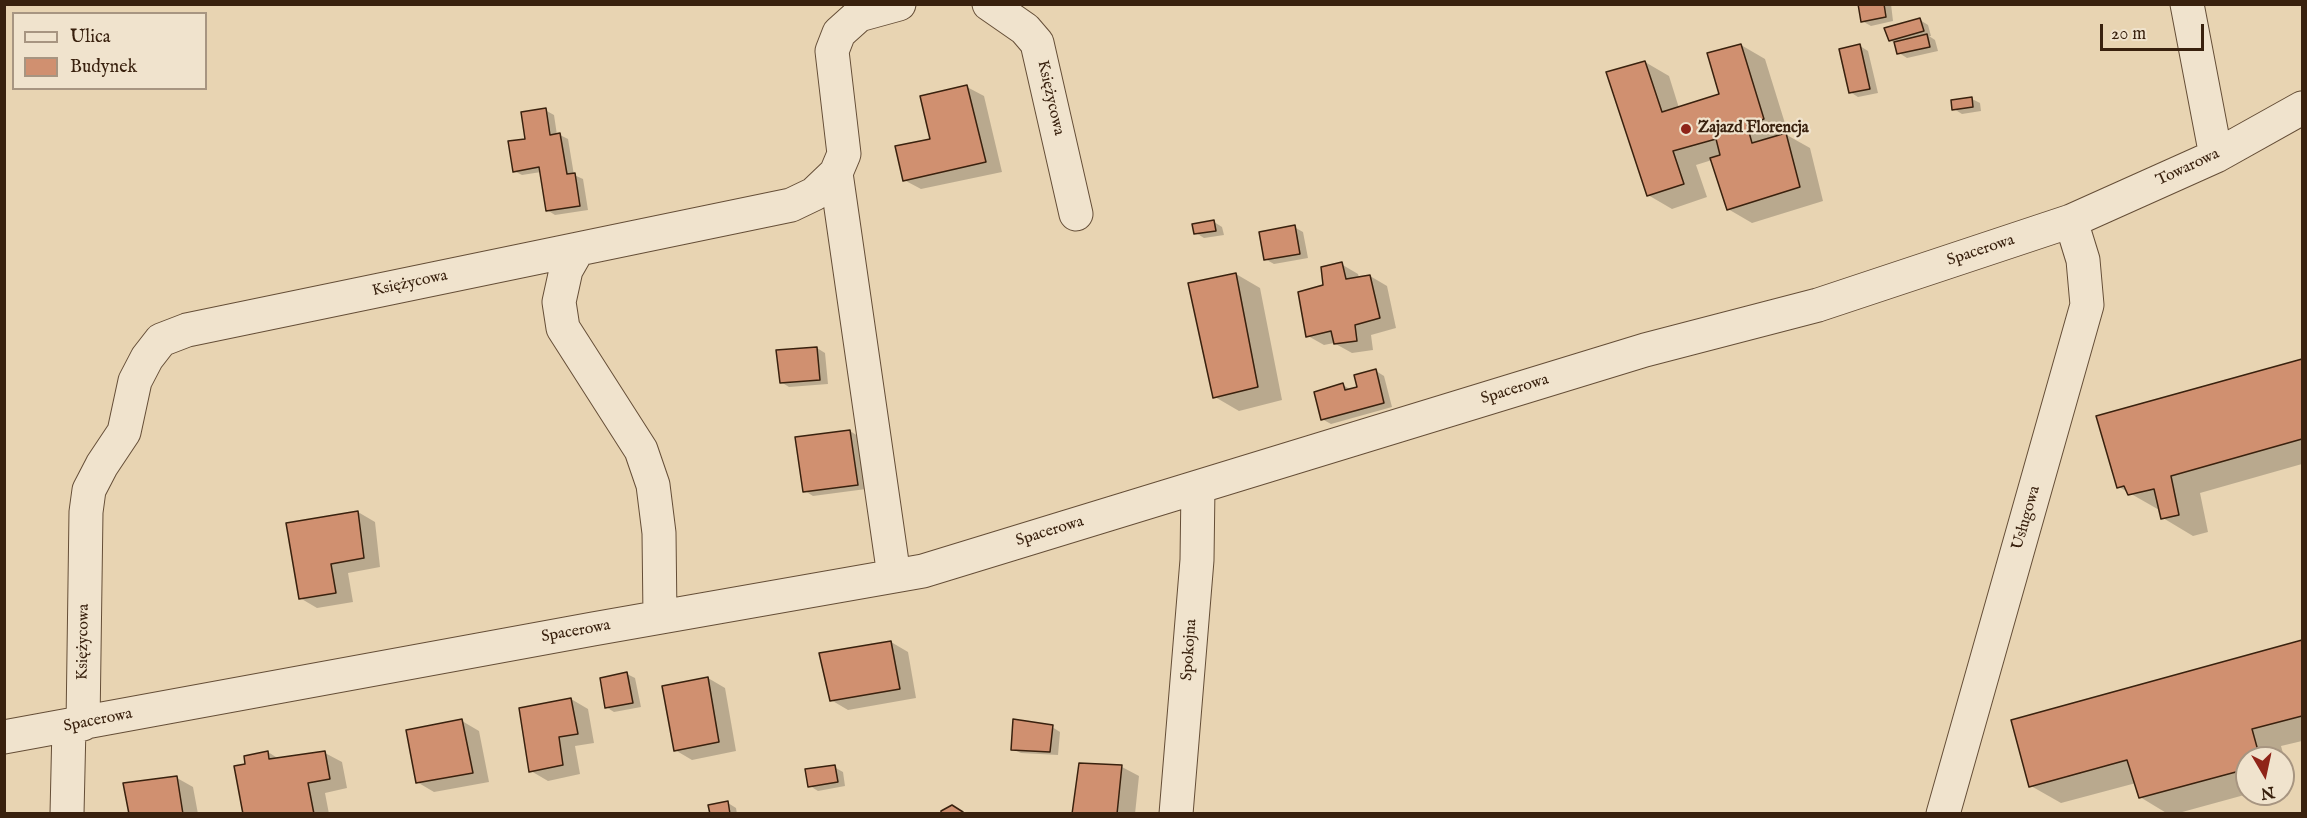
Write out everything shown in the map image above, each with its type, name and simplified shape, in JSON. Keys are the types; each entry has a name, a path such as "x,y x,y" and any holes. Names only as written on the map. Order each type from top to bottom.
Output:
{"street":[{"path":"894,576 836,173 844,154 832,51 839,33 859,15 899,4"},
{"name":"Księżycowa","path":"989,4 1025,29 1037,43 1076,214"},
{"path":"2187,4 2216,156"},
{"name":"Towarowa","path":"2071,221 2216,156 2302,108"},
{"name":"Księżycowa","path":"68,813 76,725 86,512 90,490 102,465 124,432 135,381 147,358 162,340 187,330 791,205 814,194 836,173"},
{"name":"Spacerowa","path":"4,737 923,571 1645,350 1818,305 2071,221"},
{"name":"Usługowa","path":"1943,813 2088,305 2083,260 2071,221"},
{"path":"578,249 566,270 558,302 563,328 641,450 653,485 659,533 660,617"},
{"name":"Spokojna","path":"1176,813 1197,560 1198,487"}],"building":[{"path":"1858,4 1884,4 1886,17 1861,22"},
{"path":"1920,18 1924,31 1889,41 1884,28"},
{"path":"1927,34 1930,47 1897,54 1894,42"},
{"name":"Zajazd Florencja","path":"1741,44 1764,119 1747,125 1752,143 1786,133 1800,187 1727,210 1710,158 1720,155 1716,139 1673,151 1684,184 1647,196 1606,72 1645,61 1662,112 1719,94 1707,53"},
{"path":"1860,44 1870,89 1849,93 1839,49"},
{"path":"967,85 986,162 903,181 895,146 930,139 920,96"},
{"path":"1972,97 1973,107 1952,110 1951,100"},
{"path":"546,108 550,135 560,133 567,174 575,173 580,206 546,211 539,167 513,172 508,141 525,139 521,112"},
{"path":"1214,220 1216,231 1194,234 1192,224"},
{"path":"1295,225 1300,254 1264,260 1259,232"},
{"path":"1342,262 1346,279 1370,275 1380,318 1355,325 1357,341 1334,344 1331,331 1306,337 1298,292 1323,285 1321,267"},
{"path":"1236,273 1258,387 1213,398 1188,283"},
{"path":"817,347 820,380 780,383 776,350"},
{"path":"2302,359 2302,439 2171,476 2179,515 2161,519 2154,489 2128,495 2124,486 2117,488 2096,416"},
{"path":"1376,369 1384,403 1321,420 1314,392 1343,383 1345,390 1357,387 1354,375"},
{"path":"850,430 858,485 803,492 795,437"},
{"path":"358,511 364,558 331,564 336,593 299,599 286,523"},
{"path":"2302,640 2302,716 2252,729 2257,746 2235,746 2235,772 2139,798 2127,760 2029,787 2011,720"},
{"path":"891,641 900,689 830,701 819,653"},
{"path":"627,672 633,703 605,708 600,678"},
{"path":"708,677 719,742 674,751 662,686"},
{"path":"571,698 578,734 559,737 563,765 529,772 519,708"},
{"path":"462,719 473,773 416,783 406,730"},
{"path":"1013,719 1053,725 1050,752 1011,750"},
{"path":"268,751 269,759 325,751 330,779 308,783 314,814 243,814 234,766 245,764 244,756"},
{"path":"1079,763 1122,765 1117,814 1072,814"},
{"path":"835,765 838,782 808,787 805,769"},
{"path":"177,776 183,814 129,814 123,783"},
{"path":"728,801 730,814 710,814 708,805"},
{"path":"952,805 963,814 941,814 941,811"}],"place":[{"name":"Zajazd Florencja","path":"1686,129"}]}
